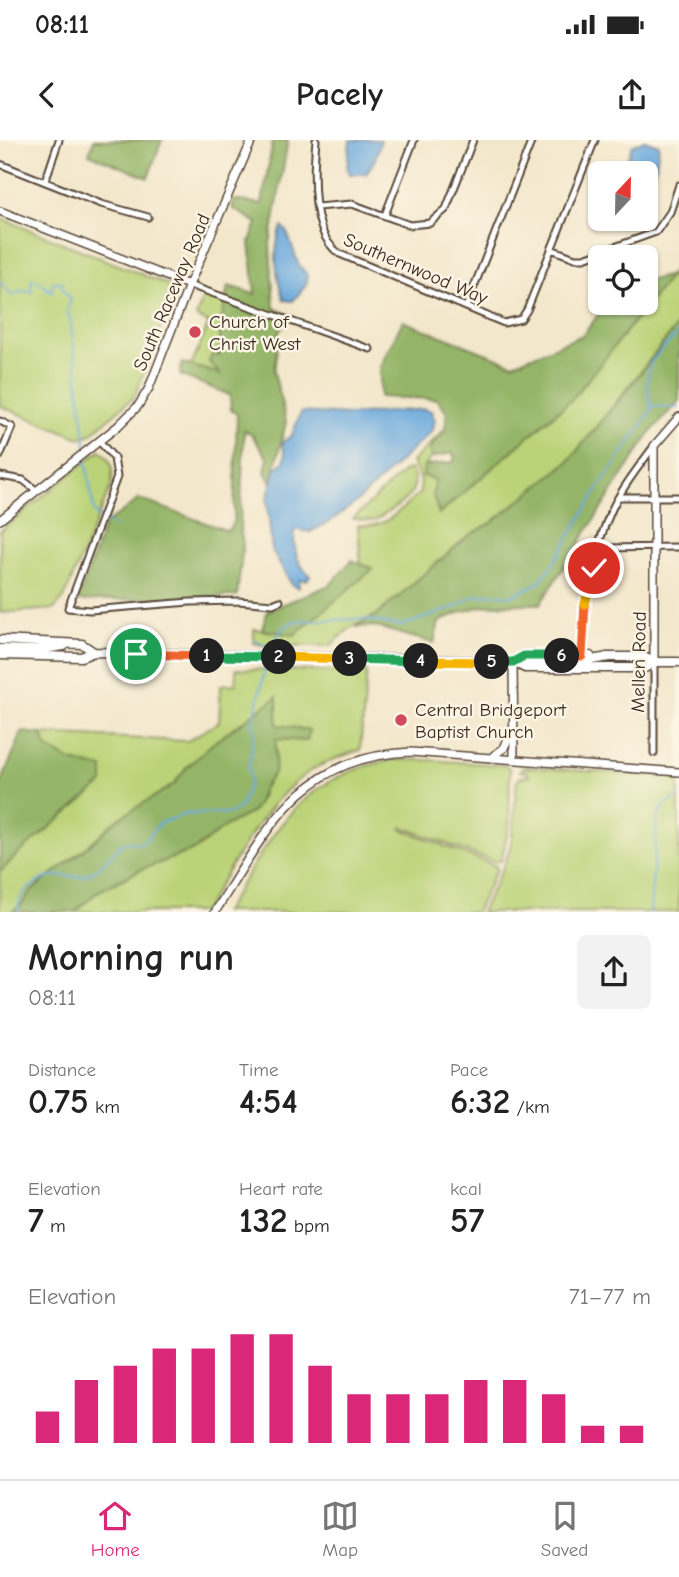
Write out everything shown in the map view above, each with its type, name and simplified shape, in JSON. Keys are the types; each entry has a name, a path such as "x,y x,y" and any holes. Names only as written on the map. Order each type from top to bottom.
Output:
{"main road":[{"path":"0,640 82,645 94,652"},
{"path":"0,649 36,650 60,648 70,644"},
{"path":"0,655 81,657 94,652 573,663 609,657"},
{"path":"513,662 524,656 644,657 654,662 679,662"},
{"path":"513,662 525,668 604,669 645,668 654,662"}],"street":[{"path":"45,182 59,140"},
{"name":"South Raceway Road","path":"0,520 130,416 144,396 252,140"},
{"path":"316,140 317,207 352,204 410,225 430,223 446,209 473,140"},
{"path":"385,215 414,140"},
{"path":"466,307 533,140"},
{"path":"595,140 551,249 575,258 584,258 656,232 670,212 679,185"},
{"path":"0,164 101,204 148,217"},
{"name":"Southernwood Way","path":"317,207 320,228 330,248 504,323 521,319 527,310 551,249"},
{"path":"0,211 189,285 370,349"},
{"path":"582,656 584,607 608,519 619,497 654,446 679,417"},
{"path":"0,421 12,427 0,456"},
{"path":"99,441 112,454 117,471 116,482 68,608 90,610 238,601 273,604 280,601"},
{"name":"Mellen Road","path":"654,446 654,753"},
{"path":"0,476 23,480 36,490"},
{"path":"619,497 679,497"},
{"path":"600,548 679,547"},
{"path":"513,662 514,758"},
{"path":"492,757 504,748 514,726"},
{"path":"215,912 281,811 327,773 353,761 383,754 411,752 679,772"}],"green space":[{"path":"94,140 162,140 148,178 89,154"},
{"path":"273,140 288,140 270,244 274,308 290,315 279,332 274,372 286,422 271,483 265,472 268,459 252,435 244,430 240,528 243,545 237,596 78,601 104,525 139,499 228,531 234,521 237,414 231,410 230,395 180,375 182,363 220,374 209,362 213,353 219,356 221,322 228,286 255,294 250,241 257,223 232,208 234,200 262,204"},
{"path":"0,218 176,288 135,396 91,434 80,438 0,406"},
{"path":"679,258 679,323 568,462 490,524 468,536 377,615 350,628 330,646 254,643 254,629 294,635 372,568 361,564 358,525 368,526 384,522 420,493 421,480 412,462 445,429 429,449 431,458 424,466 423,475 435,480 439,514 573,398 639,315 658,315 658,291 671,275"},
{"path":"671,275 658,291 658,278"},
{"path":"204,295 233,305 216,379 190,369 209,323 196,317"},
{"path":"598,315 639,315 573,398 439,514 433,496 435,480 423,476 424,466 453,462 455,457 452,453 431,458 429,450 445,429 447,413 437,399 380,397 380,366 403,321 513,364 583,335"},
{"path":"679,323 679,401 650,433 540,604 500,604 453,615 439,622 434,643 373,626 356,627 377,615 468,536 490,524 568,462"},
{"path":"100,450 108,457 112,466 111,486 64,598 54,609 0,613 0,531"},
{"path":"410,469 414,486 405,500 374,521 353,519 403,472"},
{"path":"352,560 373,569 294,635 262,630 267,611 330,585"},
{"path":"236,669 367,672 360,750 315,768 281,796 252,833 203,912 75,912 97,892 142,869 196,849 261,798 263,789 275,771 276,739 307,741 309,730 277,725 235,726 186,768 173,785 115,821 30,892 12,912 0,912 0,871 103,783 102,768 71,761 46,747 42,734 187,741 219,722 221,685 236,684"},
{"path":"277,697 277,725 309,730 307,741 276,739 275,771 251,813 227,825 196,849 140,870 97,892 75,912 12,912 30,892 91,844 115,821 173,785 187,767 213,743"},
{"path":"22,732 42,734 46,747 71,761 103,768 103,783 0,872 0,786"},
{"path":"392,760 500,765 507,766 510,770 509,825 501,861 492,861 408,829 401,829 496,866 497,869 476,912 224,912 273,836 309,796 332,780 359,768"},
{"path":"523,767 679,777 679,912 481,912 501,872 512,841 517,781 521,777 529,776 526,772 519,771"}],"water":[{"path":"350,140 381,140 375,159 366,174 350,174 347,169"},
{"path":"644,140 659,145 657,161 627,161 632,146"},
{"path":"282,227 286,230 299,265 308,276 306,285 293,301 284,300 277,273 277,244"},
{"path":"424,409 431,411 435,420 431,432 359,500 331,521 310,532 294,529 298,560 310,575 307,580 299,580 299,588 292,585 272,550 267,499 276,468 284,462 282,443 292,435 301,412 350,415"}],"waterway":[{"path":"0,282 13,296 21,291 32,292 31,281 34,280 51,292 53,282 63,282 62,288 71,299 67,313 70,316 86,446"},
{"path":"269,651 281,630 294,621 365,619 401,626 456,607 472,597 492,594 511,596 538,583 552,566 598,489 650,413 648,379 651,363 679,332"},
{"path":"652,406 679,408"},
{"path":"85,455 94,511 116,527"},
{"path":"254,640 269,646"},
{"path":"18,912 22,896 36,883 54,876 87,875 124,842 143,843 160,823 186,814 232,813 241,806 250,782 253,723 267,660"},
{"path":"650,912 657,819 663,807 679,796"}],"place":[{"name":"Church of Christ West","path":"195,332"},
{"name":"Central Bridgeport Baptist Church","path":"401,720"}],"route":[{"path":"136,654 492,662 513,662 524,656 582,656 584,607 594,568"}]}
